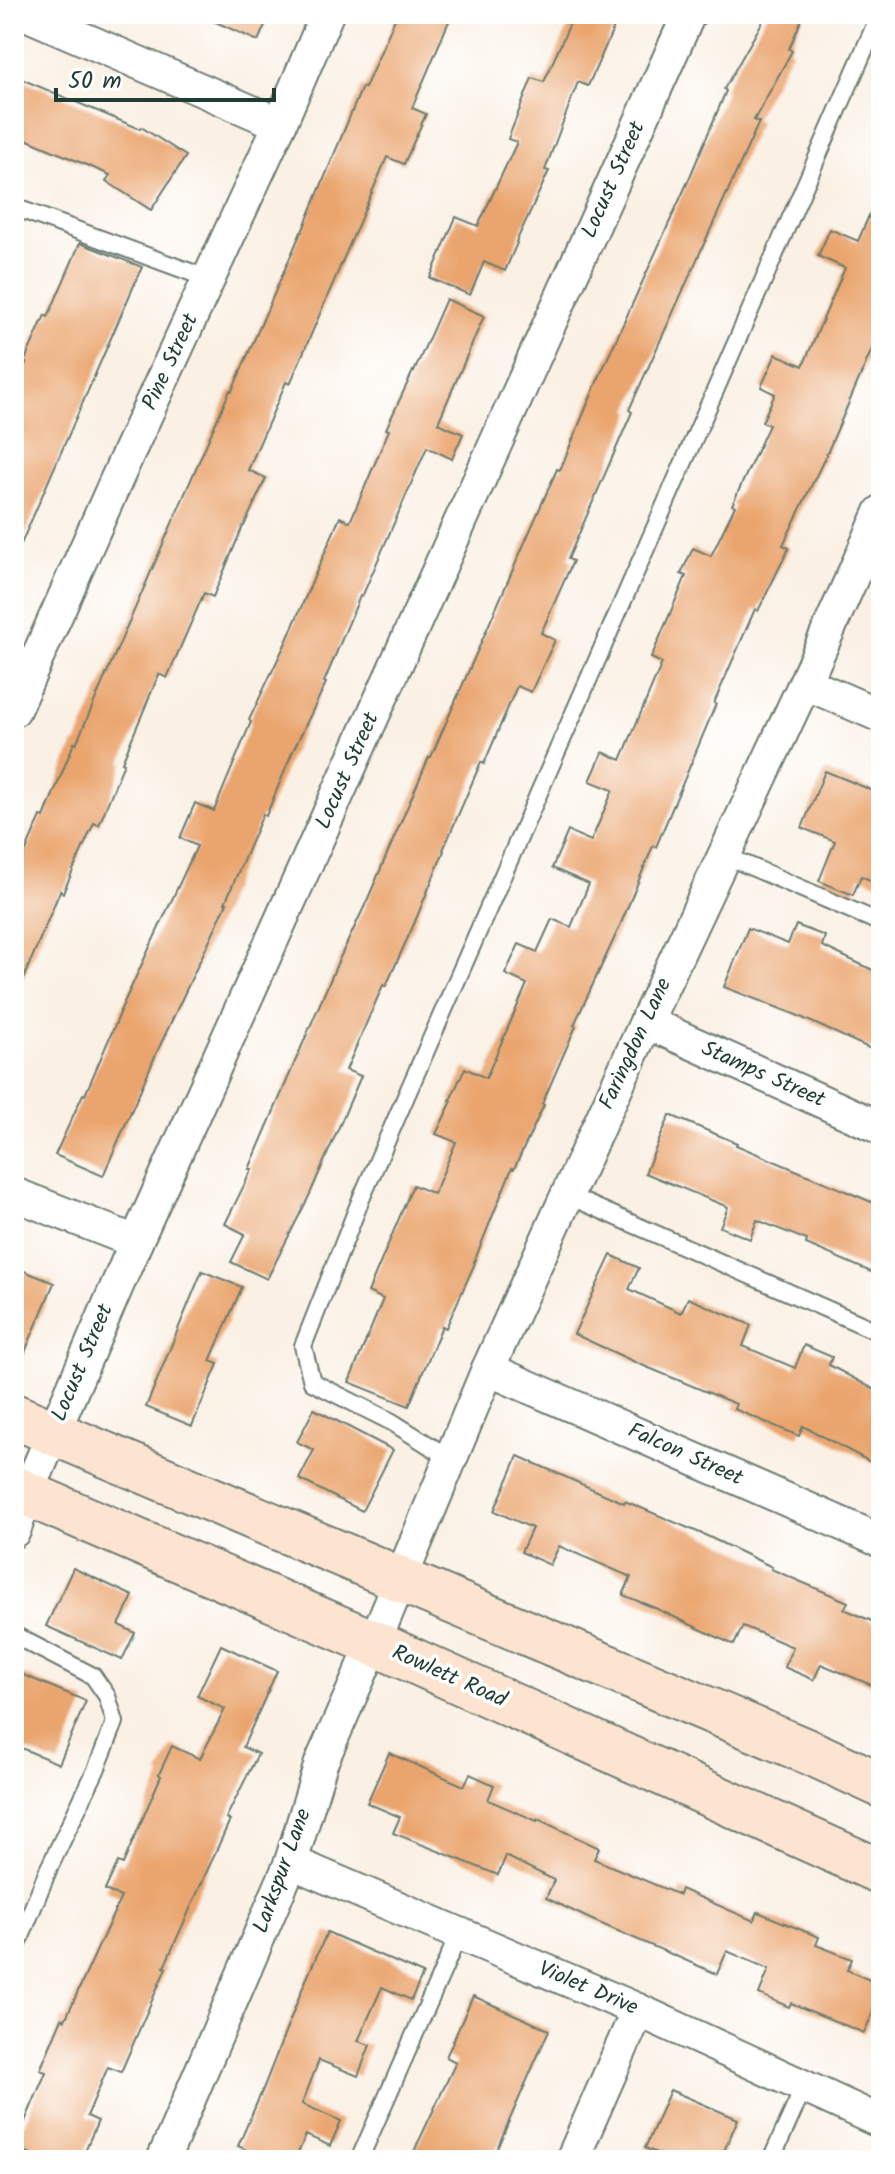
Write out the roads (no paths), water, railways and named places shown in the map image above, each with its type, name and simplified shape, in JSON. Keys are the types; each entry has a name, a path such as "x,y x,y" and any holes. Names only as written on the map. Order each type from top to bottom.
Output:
{"main road":[{"path":"33,1425 320,1544 881,1785"},
{"name":"Rowlett Road","path":"18,1504 374,1643 881,1872"}],"street":[{"path":"26,14 280,124"},
{"name":"Pine Street","path":"14,710 327,14"},
{"name":"Locust Street","path":"18,1504 33,1425 136,1242 689,14"},
{"name":"Faringdon Lane","path":"400,1580 488,1369 881,512"},
{"path":"805,683 881,716"},
{"name":"Stamps Street","path":"646,1022 881,1128"},
{"path":"14,1194 136,1242"},
{"name":"Falcon Street","path":"488,1369 881,1541"},
{"name":"Larkspur Lane","path":"163,2160 291,1862 321,1763 400,1580"},
{"name":"Violet Drive","path":"291,1862 638,2010 881,2122"},
{"path":"572,2160 638,2010"}],"lane":[{"path":"451,1459 392,1422 312,1382 303,1346 361,1199 880,14"},
{"path":"14,207 209,279"},
{"path":"724,855 881,923"},
{"path":"567,1195 881,1333"},
{"path":"14,1635 93,1676 107,1696 115,1722 14,1954"},
{"path":"359,2160 459,1934"},
{"path":"771,2160 804,2087"}]}
